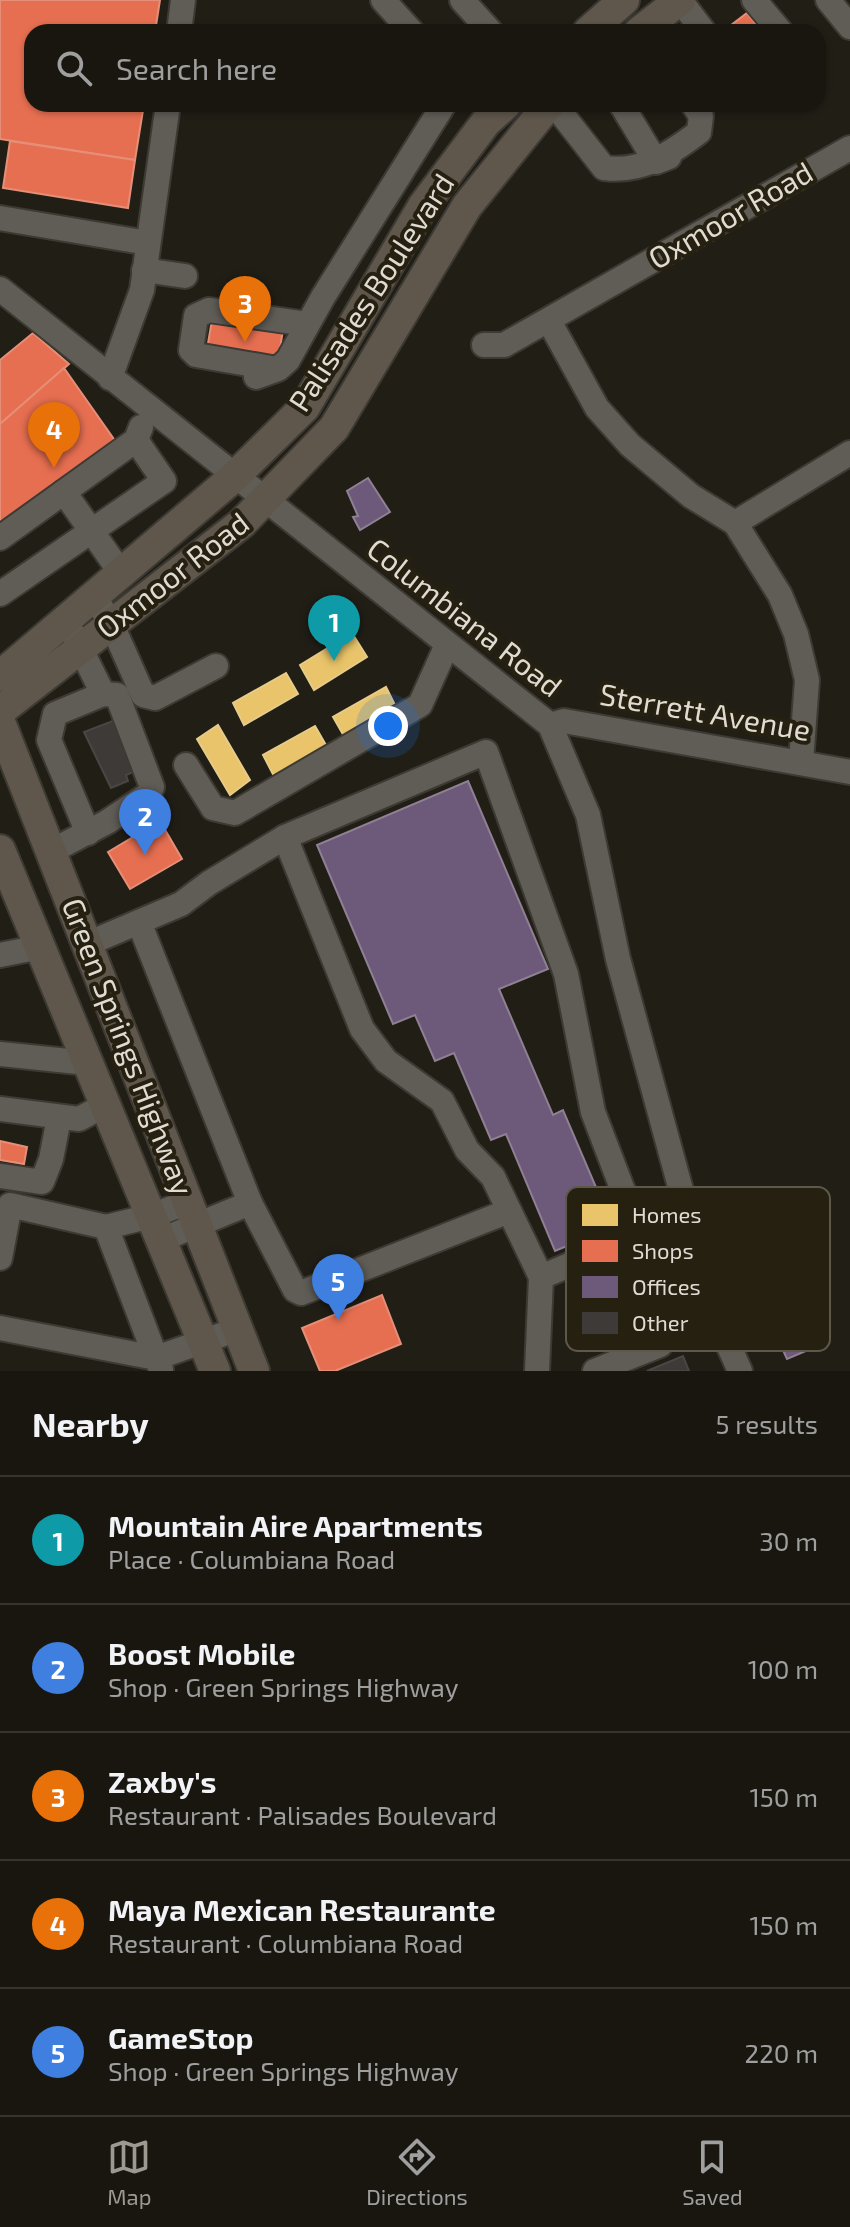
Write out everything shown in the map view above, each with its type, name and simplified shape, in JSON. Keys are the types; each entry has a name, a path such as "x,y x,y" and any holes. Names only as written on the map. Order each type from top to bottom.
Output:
{"main road":[{"path":"597,24 624,0"},
{"path":"651,24 680,0"},
{"name":"Palisades Boulevard","path":"234,477 305,407 423,206 486,122 497,112"},
{"name":"Palisades Boulevard","path":"334,428 467,206 544,112"},
{"name":"Oxmoor Road","path":"0,711 265,502 334,428"},
{"name":"Oxmoor Road","path":"0,676 234,477"},
{"name":"Green Springs Highway","path":"0,722 254,1371"},
{"name":"Green Springs Highway","path":"0,850 215,1371"},
{"path":"105,1105 144,1090"}],"street":[{"path":"180,24 183,0"},
{"path":"383,0 405,24"},
{"path":"462,0 484,24"},
{"path":"680,0 698,24"},
{"path":"754,0 774,24"},
{"path":"828,0 850,27"},
{"path":"110,378 142,290 167,112"},
{"path":"307,324 209,310 196,316 191,350 196,355 267,373 288,360 307,324 439,112"},
{"path":"558,112 604,168 621,170 656,162 707,142 714,132 715,121 708,112"},
{"path":"626,112 656,162"},
{"path":"656,162 699,132 701,116 698,112"},
{"name":"Oxmoor Road","path":"484,345 504,345 549,321 850,148"},
{"path":"0,218 148,243"},
{"path":"144,270 185,276"},
{"name":"Columbiana Road","path":"0,289 550,725 588,815 622,974 680,1187"},
{"path":"549,321 597,408 630,445 691,496 735,523 780,595 796,634 807,680 801,762"},
{"path":"0,538 136,440 148,408"},
{"path":"0,594 164,481 136,440"},
{"path":"735,523 850,453"},
{"path":"64,492 121,573"},
{"path":"94,596 112,625 143,695 155,698 216,666"},
{"path":"63,622 83,648 103,694"},
{"path":"186,765 213,808 235,813 420,705 447,645"},
{"path":"50,852 88,833 149,794 152,787 117,695 103,694 55,714 49,731 49,740 88,833"},
{"name":"Sterrett Avenue","path":"550,725 564,721 850,772"},
{"path":"87,944 181,904 209,883 285,837 486,752 566,974 593,1112 622,1187"},
{"path":"285,837 362,1029 386,1061 442,1101 467,1150 493,1177 541,1277 537,1371"},
{"path":"139,922 250,1203 295,1290 301,1293 509,1211"},
{"path":"0,955 40,947"},
{"path":"1,1050 88,1063"},
{"path":"0,1109 79,1119 105,1105"},
{"path":"0,1176 42,1182 51,1159 59,1118"},
{"path":"0,1258 5,1204 106,1227 156,1228 192,1214 250,1203"},
{"path":"106,1227 159,1364"},
{"path":"541,1277 566,1266"},
{"path":"0,1328 159,1364 238,1329"},
{"path":"595,1371 645,1351"},
{"name":"Columbiana Road","path":"731,1351 740,1371"}],"building: Homes":[{"path":"352,633 367,657 314,690 300,665"},
{"path":"286,673 298,694 244,725 233,703"},
{"path":"386,687 397,709 345,738 333,717"},
{"path":"218,725 250,780 230,795 197,739"},
{"path":"315,726 327,747 275,778 263,755"}],"building: Shops":[{"path":"0,0 160,0 156,24 24,24 24,112 143,112 135,160 0,139"},
{"path":"747,13 756,24 733,24"},
{"path":"10,141 135,160 128,208 3,188"},
{"path":"213,314 283,330 278,361 206,355"},
{"path":"33,333 69,364 0,424 0,360"},
{"path":"64,368 116,442 0,528 0,424"},
{"path":"160,821 182,859 130,889 108,852"},
{"path":"0,1141 27,1147 24,1164 0,1160"},
{"path":"382,1295 401,1344 335,1371 320,1371 302,1328"}],"building: Offices":[{"path":"368,478 390,512 360,530 353,517 358,516 347,491"},
{"path":"468,781 548,969 499,989 553,1115 563,1110 596,1187 566,1187 566,1246 555,1251 506,1134 491,1140 454,1053 435,1061 415,1015 393,1024 317,845"},
{"path":"783,1351 806,1351 787,1359"}],"building: Other":[{"path":"118,719 138,770 126,775 128,781 111,788 84,732"},
{"path":"683,1356 689,1371 647,1371"}],"place":[{"name":"Zaxby's","path":"245,342"},
{"name":"Maya Mexican Restaurante","path":"54,468"},
{"name":"Mountain Aire Apartments","path":"334,661"},
{"name":"Boost Mobile","path":"145,855"},
{"name":"GameStop","path":"338,1320"}]}
